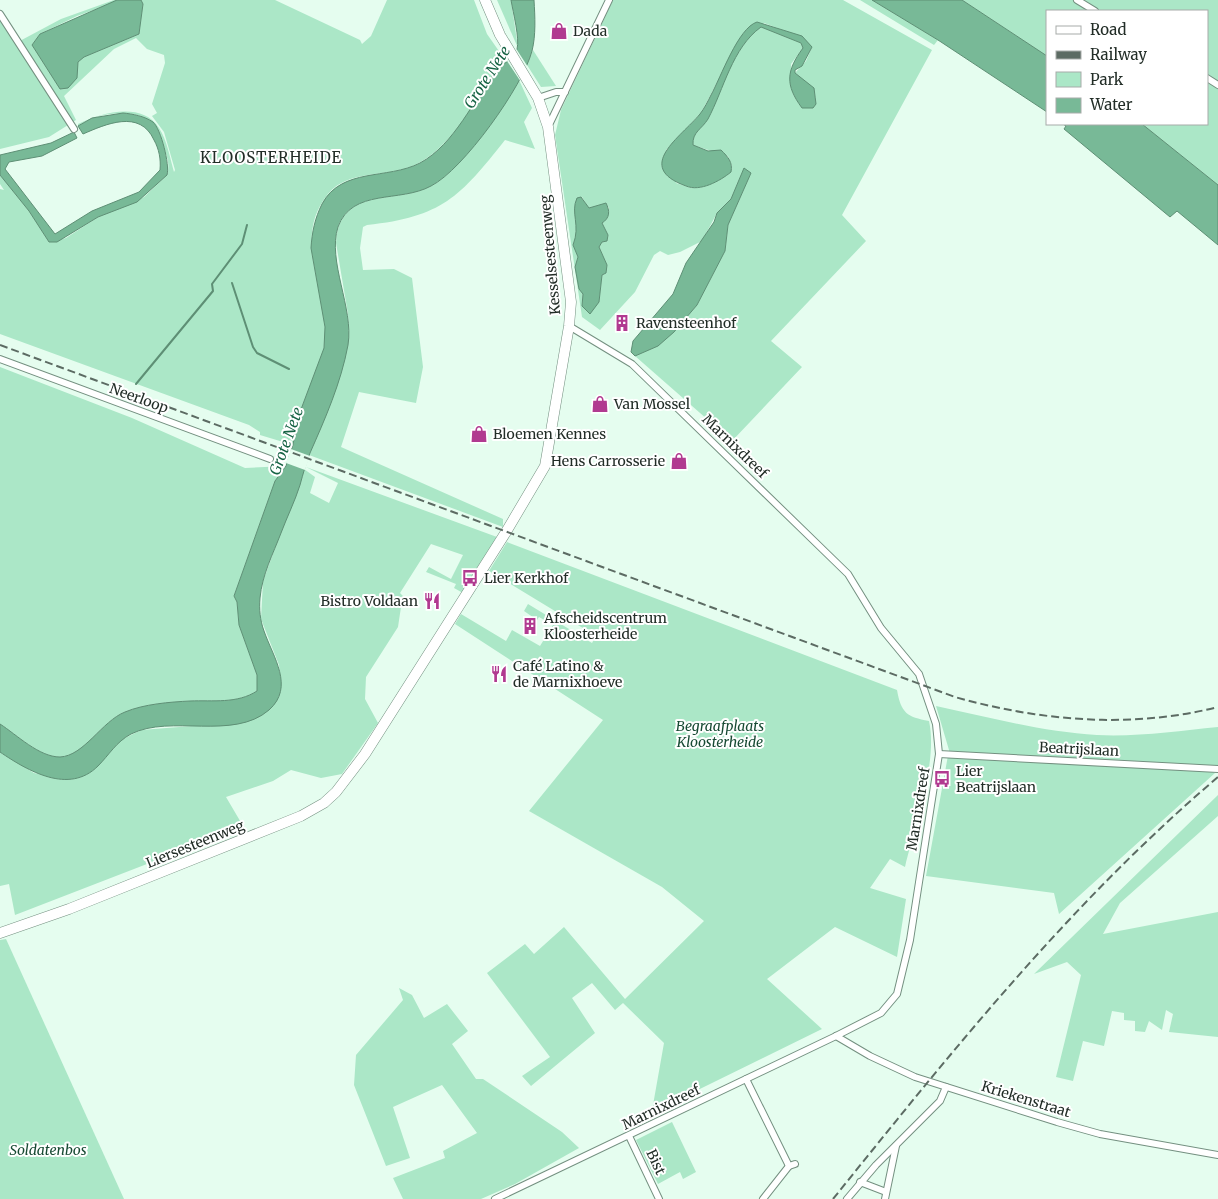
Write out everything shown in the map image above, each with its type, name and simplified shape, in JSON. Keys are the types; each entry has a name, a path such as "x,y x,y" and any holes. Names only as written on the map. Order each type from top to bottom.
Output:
{"main road":[{"name":"Kesselsesteenweg","path":"372,742 506,532 545,466 569,326 571,302 548,127 538,98 508,50 493,21 485,0"},
{"name":"Liersesteenweg","path":"0,933 69,909 301,816 324,803 343,786 372,742"}],"street":[{"path":"548,127 609,0"},
{"path":"1077,0 1093,10"},
{"path":"0,14 74,129"},
{"path":"538,98 556,92 565,92"},
{"name":"Marnixdreef","path":"495,1199 630,1136 882,1013 897,994 910,940 939,754 936,724 919,674 881,628 848,574 632,364 569,326"},
{"name":"Neerloop","path":"0,359 270,459"},
{"name":"Beatrijslaan","path":"939,754 1218,768"},
{"name":"Kriekenstraat","path":"836,1036 846,1044 898,1070 946,1087 1100,1134 1218,1155"},
{"path":"746,1079 792,1165 763,1199"},
{"path":"847,1199 860,1182 940,1101 946,1087"},
{"name":"Bist","path":"630,1136 659,1199"},
{"path":"860,1182 886,1196 897,1145"}],"green space":[{"path":"114,0 122,0 77,16 40,34 32,45 60,89 78,62 84,57 139,34 143,4 141,0 275,0 360,40 362,44 371,36 387,0 474,0 487,34 508,64 498,68 473,108 451,136 427,158 404,169 357,177 346,181 336,186 328,194 317,211 312,229 312,247 325,322 324,351 301,409 293,445 260,435 260,432 249,425 0,334 0,189 4,190 0,184 0,175 29,211 49,242 66,238 98,217 144,197 167,175 168,159 165,151 141,116 125,113 108,114 78,126 78,124 98,116 109,113 132,112 142,114 152,120 162,133 174,172 175,170 164,132 152,116 157,113 152,104 165,63 164,55 147,49 136,38 114,49 64,96 76,120 49,137 0,149 0,20 16,43 61,19"},
{"path":"497,0 511,0 518,48"},
{"path":"613,0 843,0 932,50 842,215 866,241 771,341 802,367 732,441 635,356 674,332 697,305 725,251 728,225 751,173 744,169 731,199 717,213 702,241 680,252 668,255 660,251 654,255 635,292 600,330 582,317 555,135 561,110","holes":["764,23 785,31 812,47 806,61 795,73 805,82 816,98 799,104 793,94 791,64 803,48 801,43 761,27 751,36 735,59 704,124 695,133 692,141 692,145 728,156 732,166 731,172 719,180 691,188 676,183 666,150 701,113 735,48","582,197 589,209 606,203 609,208 602,223 608,235 607,241 602,242 599,247 607,265 606,273 602,275 599,302 588,312 582,306 583,293 579,289 575,267 578,257 573,245"]},
{"path":"860,0 872,0 938,40 934,45"},
{"path":"962,0 1218,0 1218,185 1143,125 1208,125 1208,10 1046,10 1046,55"},
{"path":"533,50 556,86 541,87 527,65"},
{"path":"519,80 532,108 524,122 535,149 505,140 475,176 447,201 432,210 414,216 363,227 360,248 363,270 394,269 412,278 423,367 416,403 359,392 341,447 503,519 503,527 309,455 344,362 349,335 348,314 336,243 340,223 349,211 361,203 408,194 424,189 439,181 465,154 509,97"},
{"path":"0,367 132,418 245,468 286,466 275,481 234,596 237,602 239,625 257,675 257,691 233,700 166,703 132,709 117,716 77,751 60,757 44,753 28,745 0,724"},
{"path":"306,467 497,537 463,593 454,588 456,584 426,572 429,567 451,579 463,555 431,544 400,593 406,599 401,607 398,627 366,677 365,699 378,723 342,774 321,778 291,770 273,781 226,797 246,831 222,835 15,915 9,884 0,886 0,752 34,773 63,779 98,765 121,740 141,730 243,722 260,716 279,697 281,689 279,665 261,619 263,581 304,469 315,477 310,493 329,503 338,483"},
{"name":"Begraafplaats Kloosterheide","path":"507,542 897,690 906,713 915,718 929,721 931,737 928,774 905,867 890,859 870,888 906,899 897,957 835,927 767,979 822,1029 655,1111 653,1105 664,1043 623,1003 615,1010 592,983 572,998 595,1033 531,1086 522,1076 550,1057 487,973 525,944 534,954 564,927 625,999 704,921 662,887 529,811 603,720 455,624 461,614 506,641 512,630 540,646 553,625 539,617 537,620 524,611 528,604 592,643 596,636 489,571"},
{"path":"936,706 1036,727 1097,735 1173,732 1218,727 1218,766 1210,771 1215,773 1059,914 1054,893 926,876 949,750"},
{"path":"1218,795 1218,816 1120,903 1103,934 1218,912 1218,1037 1169,1032 1173,1014 1166,1010 1162,1030 1149,1021 1145,1032 1135,1031 1135,1021 1124,1020 1124,1013 1112,1011 1104,1046 1083,1041 1073,1081 1056,1077 1081,975 1067,962 1034,974"},
{"name":"Soldatenbos","path":"6,939 124,1199 0,1199 0,940"},
{"path":"399,988 412,995 424,1018 447,1004 468,1031 452,1044 476,1079 483,1079 562,1132 579,1148 515,1184 481,1199 403,1199 393,1178 445,1158 443,1151 477,1133 442,1085 393,1107 410,1158 386,1166 354,1085 356,1055 403,1000"},
{"path":"672,1122 696,1172 683,1179 680,1172 658,1184 636,1140"}],"water":[{"path":"117,0 141,0 143,4 139,34 84,57 78,62 77,78 68,88 60,89 32,45 40,34"},
{"path":"511,0 534,0 535,26 532,51 517,85 490,126 459,163 431,186 419,191 365,201 345,215 338,227 336,255 349,331 348,345 337,387 309,457 296,497 268,565 260,598 260,614 263,627 280,672 280,692 277,701 269,710 254,719 238,724 220,726 164,726 147,728 131,734 87,775 74,779 49,777 23,766 0,752 0,724 28,745 52,756 60,757 77,751 117,716 132,709 166,703 233,700 257,691 257,675 239,625 237,602 234,596 275,481 286,466 293,445 297,420 324,348 325,327 311,248 317,215 331,192 341,184 353,179 407,168 420,163 443,145 463,121 497,70 516,53 518,39"},
{"path":"872,0 962,0 1046,55 1046,111 938,40"},
{"path":"757,22 802,36 812,47 802,66 795,70 795,73 814,88 816,104 813,108 802,108 796,100 790,85 793,64 803,48 801,43 761,27 751,36 736,57 708,119 693,141 693,145 708,151 721,150 729,160 731,172 716,182 703,187 686,186 671,178 663,170 662,161 673,142 692,123 709,100 743,33"},
{"path":"123,113 146,118 156,126 162,139 166,156 167,175 137,202 98,217 57,242 49,242 29,211 0,175 0,155 51,143 74,132 77,138 42,156 9,162 5,169 55,234 92,211 139,192 160,170 156,143 148,130 140,125 131,122 112,123 83,134 78,126 92,118"},
{"path":"1064,125 1143,125 1218,185 1218,245 1177,211 1170,217 1064,129 1066,126"},
{"path":"744,168 751,173 728,225 725,251 697,305 674,332 658,346 635,356 631,352 633,341 673,294 686,263 714,222 717,213 731,199"},
{"path":"581,197 589,208 606,203 609,212 607,219 602,223 608,235 607,241 602,242 599,247 607,265 606,273 602,275 599,302 590,314 582,306 583,294 579,289 575,267 578,257 573,245 576,231 575,204 577,198"}],"pier":[{"path":"515,47 528,67 521,82 507,61"},
{"path":"291,449 310,456 305,470 286,463"}],"waterway":[{"path":"136,384 213,291 212,284 242,244 247,225"},
{"path":"232,283 253,347 257,353 289,369"}],"railway":[{"path":"0,345 955,697 1020,712 1086,719 1152,718 1218,707"},
{"path":"833,1199 969,1033 1064,926 1113,874 1218,777"}],"place":[{"name":"Dada","path":"559,31"},
{"name":"Ravensteenhof","path":"622,323"},
{"name":"Van Mossel","path":"600,404"},
{"name":"Bloemen Kennes","path":"479,434"},
{"name":"Hens Carrosserie","path":"679,461"},
{"name":"Lier Kerkhof","path":"470,578"},
{"name":"Bistro Voldaan","path":"432,601"},
{"name":"Afscheidscentrum Kloosterheide","path":"530,626"},
{"name":"Café Latino & de Marnixhoeve","path":"499,674"},
{"name":"Lier Beatrijslaan","path":"942,779"}],"district":[{"name":"KLOOSTERHEIDE","path":"271,157"}],"water label":[{"name":"Grote Nete","path":"487,77"},
{"name":"Grote Nete","path":"286,441"}]}
